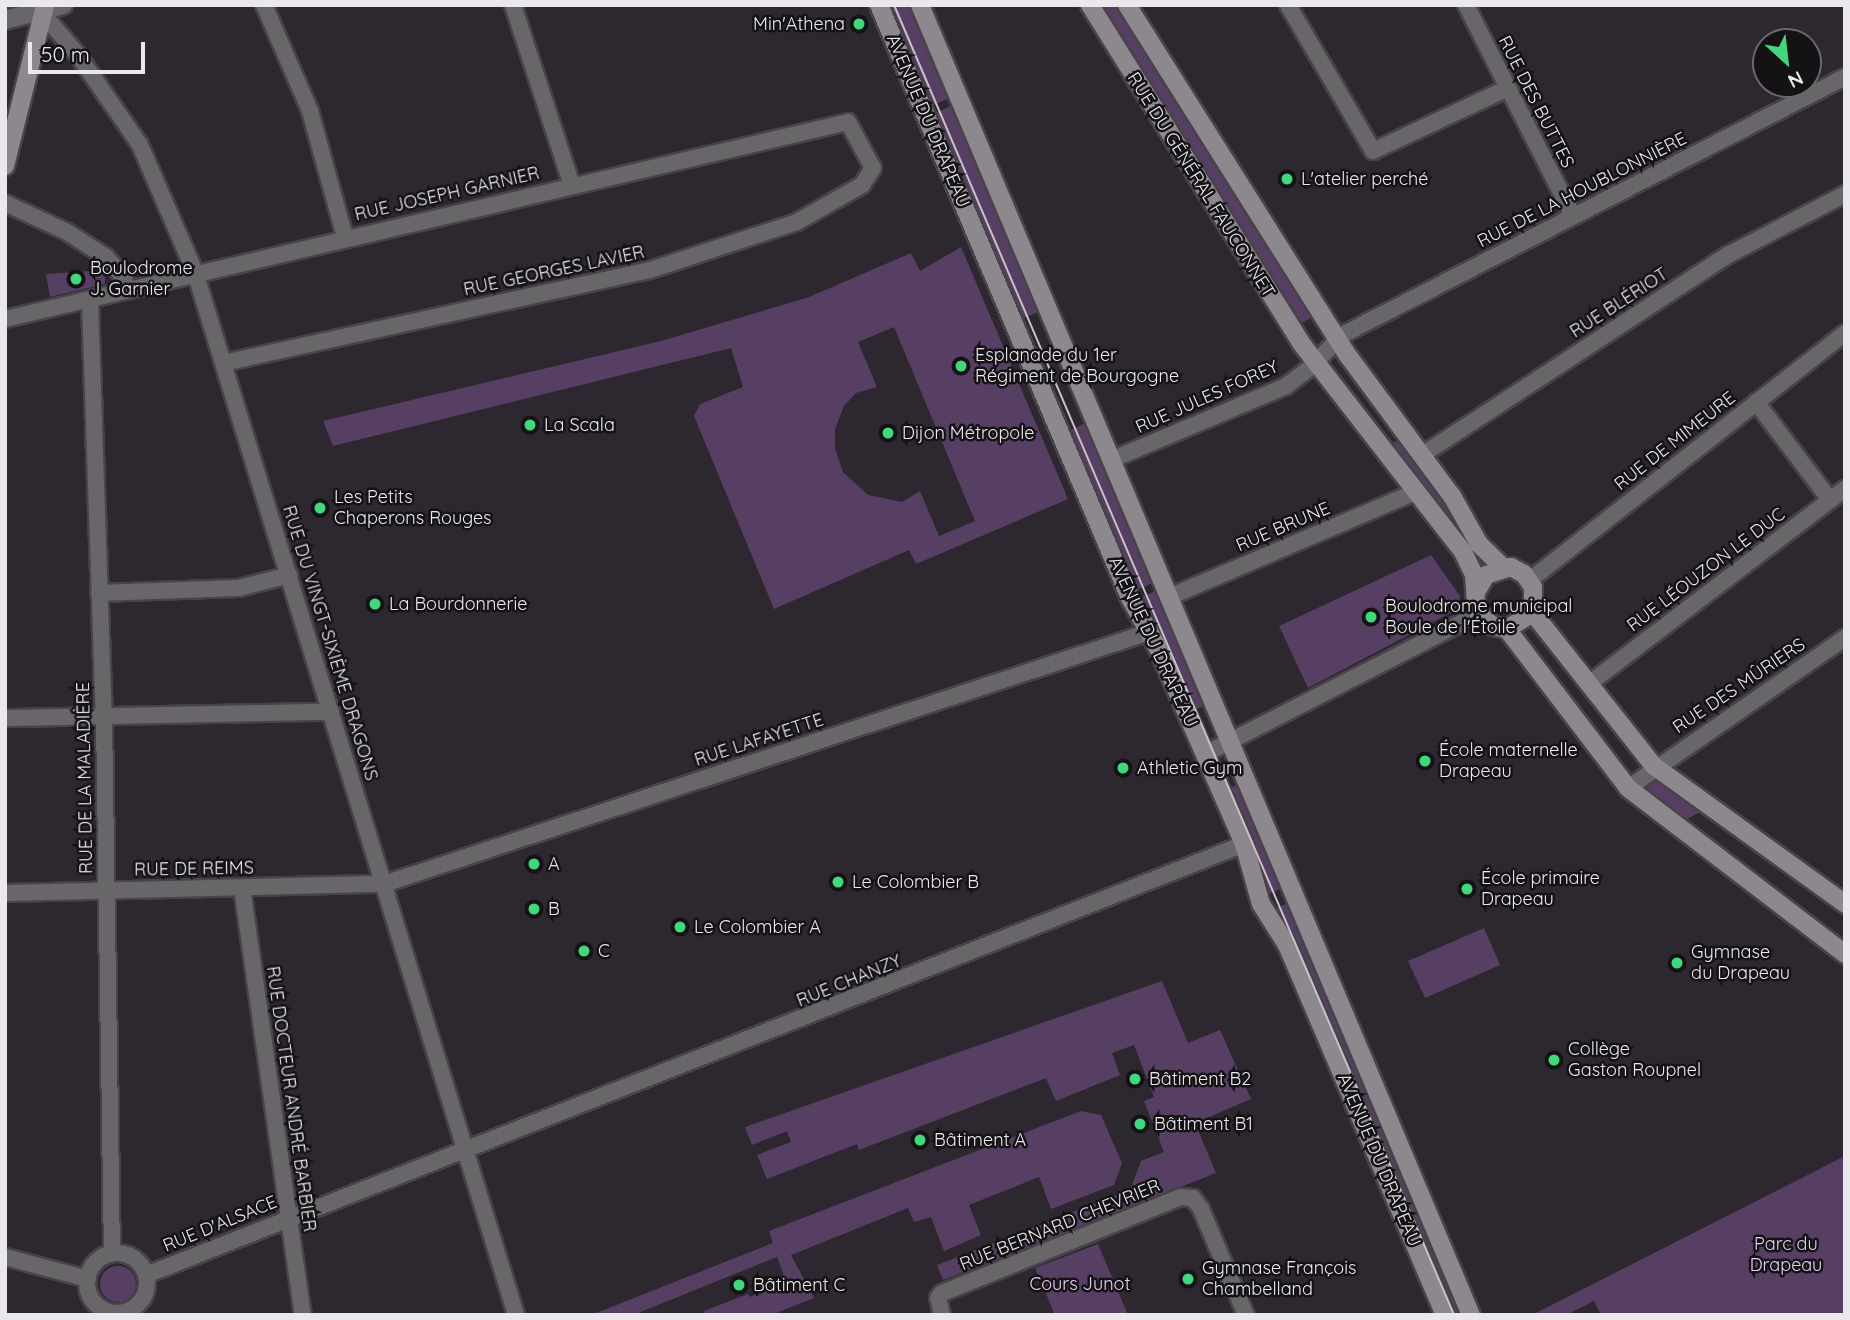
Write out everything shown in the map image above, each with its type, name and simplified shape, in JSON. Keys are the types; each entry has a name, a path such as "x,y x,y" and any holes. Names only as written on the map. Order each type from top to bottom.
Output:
{"main road":[{"name":"AVENUE DU DRAPEAU","path":"879,5 1146,633 1205,754 1244,844 1261,904 1287,945 1445,1315"},
{"name":"AVENUE DU DRAPEAU","path":"920,5 1471,1315"},
{"name":"RUE DU GÉNÉRAL FAUCONNET","path":"1090,5 1182,159 1315,363 1413,493 1463,552 1476,592 1479,614"},
{"name":"RUE DU GÉNÉRAL FAUCONNET","path":"1127,5 1337,338 1422,456 1479,544 1503,567 1518,570 1530,580"},
{"path":"5,166 42,8"},
{"path":"1476,592 1486,575 1503,567"},
{"path":"1530,580 1533,613 1654,766 1845,904"},
{"path":"1507,629 1533,613"},
{"path":"1479,614 1493,626 1507,629 1628,788 1845,954"}],"street":[{"path":"24,5 42,8"},
{"path":"5,20 42,8 63,5"},
{"path":"264,5 310,111 345,237"},
{"path":"513,5 572,186"},
{"path":"1288,5 1373,151 1506,89"},
{"name":"RUE DES BUTTES","path":"1466,5 1506,89 1573,216"},
{"name":"RUE DU VINGT-SIXIÈME DRAGONS","path":"42,8 140,145 195,272 516,1315"},
{"name":"RUE DE LA HOUBLONNIÈRE","path":"1337,338 1845,77"},
{"name":"RUE JOSEPH GARNIER","path":"5,319 90,302 195,272 848,122 873,168"},
{"name":"RUE GEORGES LAVIER","path":"223,363 650,270 797,222 862,185 873,168"},
{"name":"RUE BLÉRIOT","path":"1422,456 1728,255 1845,194"},
{"path":"5,203 67,232 106,257 124,278 127,291"},
{"name":"RUE DE LA MALADIÈRE","path":"90,302 104,716 112,1253"},
{"name":"RUE DE MIMEURE","path":"1530,580 1845,333"},
{"path":"1315,363 1337,338"},
{"name":"RUE JULES FOREY","path":"1111,460 1286,386 1315,363"},
{"path":"1756,402 1830,499"},
{"name":"RUE LÉOUZON LE DUC","path":"1590,683 1845,489"},
{"name":"RUE BRUNE","path":"1169,597 1413,493"},
{"path":"99,593 239,588 289,575"},
{"path":"1205,754 1479,614"},
{"name":"RUE LAFAYETTE","path":"384,884 1146,633"},
{"name":"RUE DES MÛRIERS","path":"1654,766 1845,638"},
{"path":"5,718 331,712"},
{"path":"1628,788 1654,766"},
{"name":"RUE CHANZY","path":"465,1148 793,1024 1244,844"},
{"name":"RUE DE REIMS","path":"5,893 384,884"},
{"name":"RUE DOCTEUR ANDRÉ BARBIER","path":"242,888 287,1218 303,1315"},
{"name":"RUE D'ALSACE","path":"146,1275 465,1148"},
{"name":"RUE BERNARD CHEVRIER","path":"942,1315 937,1298 942,1293 1181,1197 1193,1198 1246,1315"},
{"path":"112,1253 132,1256 146,1275 143,1297 131,1309 119,1314 96,1304 88,1279 96,1262 112,1253"},
{"path":"5,1256 88,1279"}],"green space":[{"path":"885,5 913,5 952,97 928,107"},
{"path":"1097,5 1123,5 1315,316 1296,326"},
{"path":"955,104 1042,310 1019,320 931,115"},
{"path":"961,247 1068,499 916,564 909,550 774,609 694,416 700,404 743,387 731,348 333,446 323,421 661,341 809,297 911,253 920,271","holes":["894,327 975,521 939,536 920,491 902,502 868,495 843,472 835,448 835,429 844,406 856,393 877,387 858,342"]},
{"name":"Boulodrome J. Garnier","path":"105,270 105,284 50,297 46,274"},
{"path":"1090,421 1157,581 1133,592 1066,432"},
{"path":"1378,441 1405,442 1452,505 1478,555 1475,558"},
{"name":"Boulodrome municipal Boule de l'Étoile","path":"1431,555 1460,596 1458,609 1308,688 1279,626"},
{"path":"1161,589 1206,705 1192,711 1136,599"},
{"path":"1651,780 1663,781 1700,812 1679,823 1645,794"},
{"path":"1242,782 1284,887 1264,896 1227,790"},
{"path":"1291,902 1465,1315 1451,1315 1270,910"},
{"path":"1484,928 1500,965 1425,998 1408,961"},
{"path":"1162,981 1188,1043 1220,1030 1251,1099 1195,1123 1216,1173 943,1280 937,1265 1130,1190 1141,1161 1164,1152 1144,1101 1154,1097 1134,1045 1112,1053 1120,1075 1056,1101 1046,1078 859,1150 857,1144 767,1179 757,1155 791,1142 787,1131 752,1145 745,1127"},
{"path":"1081,1111 1101,1115 1122,1163 1114,1185 1051,1209 1039,1177 969,1205 981,1235 944,1251 931,1217 914,1222 908,1208 791,1255 814,1298 771,1315 706,1315 704,1311 748,1294 750,1297 785,1279 777,1257 633,1315 591,1315 773,1243 769,1231"},
{"name":"Parc du Drapeau","path":"1845,1156 1845,1315 1601,1315 1594,1301 1566,1315 1532,1315"},
{"name":"Cours Junot","path":"1098,1244 1128,1315 1055,1315 1035,1268"},
{"path":"118,1266 131,1271 136,1284 131,1297 118,1302 105,1297 100,1284 105,1271"}],"tram line":[{"path":"894,5 1454,1315"}],"place":[{"name":"Min'Athena","path":"859,24"},
{"name":"L'atelier perché","path":"1287,179"},
{"name":"Boulodrome J. Garnier","path":"76,279"},
{"name":"Esplanade du 1er Régiment de Bourgogne","path":"961,366"},
{"name":"La Scala","path":"530,425"},
{"name":"Dijon Métropole","path":"888,433"},
{"name":"Les Petits Chaperons Rouges","path":"320,508"},
{"name":"La Bourdonnerie","path":"375,604"},
{"name":"Boulodrome municipal Boule de l'Étoile","path":"1371,617"},
{"name":"École maternelle Drapeau","path":"1425,761"},
{"name":"Athletic Gym","path":"1123,768"},
{"name":"A","path":"534,864"},
{"name":"Le Colombier B","path":"838,882"},
{"name":"École primaire Drapeau","path":"1467,889"},
{"name":"B","path":"534,909"},
{"name":"Le Colombier A","path":"680,927"},
{"name":"C","path":"584,951"},
{"name":"Gymnase du Drapeau","path":"1677,963"},
{"name":"Collège Gaston Roupnel","path":"1554,1060"},
{"name":"Bâtiment B2","path":"1135,1079"},
{"name":"Bâtiment B1","path":"1140,1124"},
{"name":"Bâtiment A","path":"920,1140"},
{"name":"Gymnase François Chambelland","path":"1188,1279"},
{"name":"Bâtiment C","path":"739,1285"}]}
